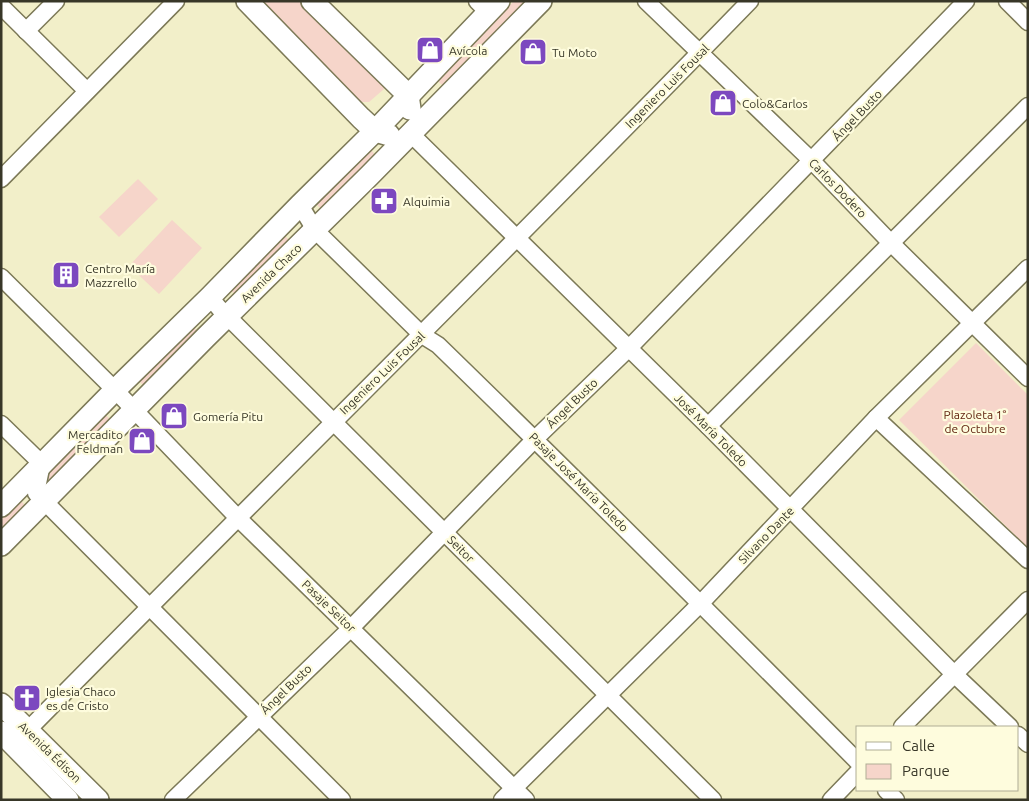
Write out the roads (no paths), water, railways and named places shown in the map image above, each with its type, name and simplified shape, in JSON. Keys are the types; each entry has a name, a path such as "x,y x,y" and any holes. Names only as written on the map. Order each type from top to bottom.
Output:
{"main road":[{"path":"247,1 375,131 391,135 412,134 408,95 312,1"},
{"name":"Avenida Chaco","path":"1,545 412,134 542,1"},
{"name":"Avenida Chaco","path":"1,506 375,131 488,5"},
{"name":"Avenida Édison","path":"1,704 14,736 68,800"},
{"name":"Avenida Édison","path":"14,736 98,800"}],"street":[{"path":"26,31 56,1"},
{"path":"1,179 176,1"},
{"name":"Carlos Dodero","path":"646,1 812,161 890,242 1028,378"},
{"name":"Ingeniero Luis Fousal","path":"14,736 150,607 333,421 422,336 750,1"},
{"name":"Ángel Busto","path":"173,800 351,628 443,531 628,349 966,1"},
{"path":"1007,1 1028,22"},
{"path":"1,6 87,90"},
{"path":"708,426 1028,106"},
{"name":"José María Toledo","path":"412,134 708,426 954,674 1009,726"},
{"name":"Pasaje José María Toledo","path":"300,205 315,230 422,336 438,345 535,439 856,760"},
{"name":"Silvano Dante","path":"502,800 701,603 876,418 1028,268"},
{"name":"Pasaje Seitor","path":"1,277 115,390 238,518 526,800"},
{"name":"Seitor","path":"210,297 713,800"},
{"path":"876,418 1028,560"},
{"path":"1,424 42,464 36,493 44,502 342,800"},
{"path":"903,726 1028,600"},
{"path":"831,800 856,774"},
{"path":"887,791 896,800"}],"place":[{"name":"Avícola","path":"430,50"},
{"name":"Tu Moto","path":"533,52"},
{"name":"Colo&Carlos","path":"723,103"},
{"name":"Alquimia","path":"384,201"},
{"name":"Centro María Mazzrello","path":"66,275"},
{"name":"Gomería Pitu","path":"174,416"},
{"name":"Mercadito Feldman","path":"142,441"},
{"name":"Iglesia Chaco es de Cristo","path":"27,698"}],"park label":[{"name":"Plazoleta 1° de Octubre","path":"975,421"}]}
